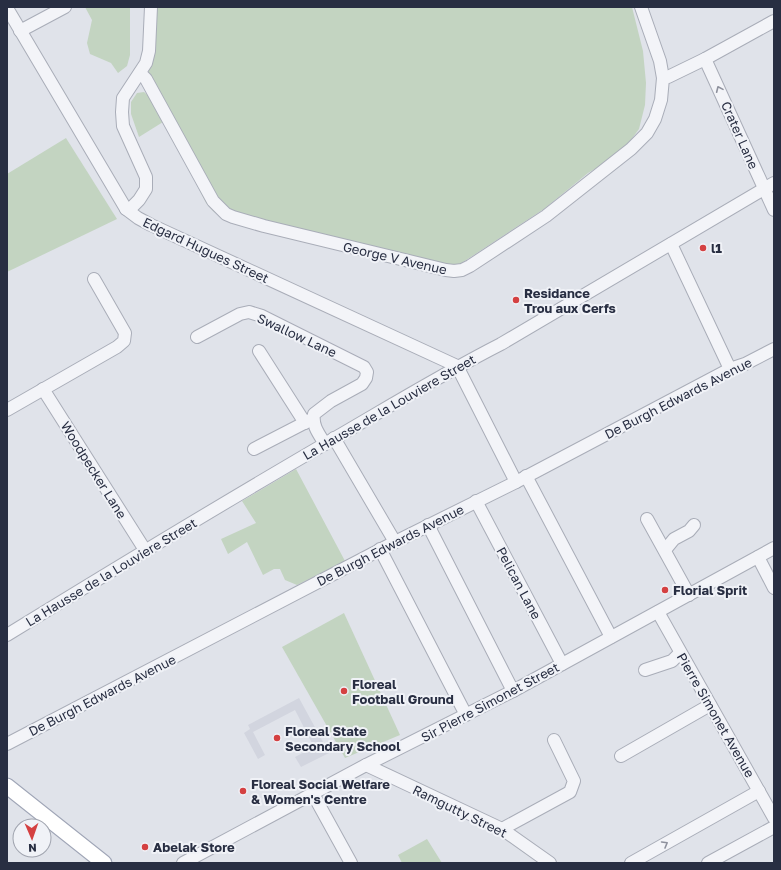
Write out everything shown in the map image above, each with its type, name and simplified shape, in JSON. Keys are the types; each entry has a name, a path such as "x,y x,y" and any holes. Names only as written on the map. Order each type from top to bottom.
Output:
{"main road":[{"path":"7,786 104,863"}],"street":[{"path":"20,31 65,7"},
{"path":"126,209 132,207 139,200 146,188 146,177 123,126 122,98 146,63 149,51 151,7"},
{"name":"George V Avenue","path":"140,73 146,79 214,202 226,214 278,230 417,264 454,271 462,270 546,216 631,149 647,133 655,119 661,100 663,78 660,61 640,7"},
{"name":"Edgard Hugues Street","path":"7,8 126,209 151,225 457,366"},
{"path":"663,78 706,59 774,21"},
{"name":"Crater Lane","path":"706,59 769,186 774,210"},
{"name":"La Hausse de la Louviere Street","path":"7,635 145,550 457,366 501,344 769,186"},
{"path":"671,244 730,369"},
{"path":"7,410 117,347 124,341 125,334 94,279"},
{"name":"Swallow Lane","path":"198,337 240,314 249,312 262,316 364,367 367,372 366,378 362,384 331,401 311,418"},
{"name":"De Burgh Edwards Avenue","path":"7,744 395,542 521,479 730,369 744,364 774,349"},
{"path":"259,351 311,418 316,431 330,441 395,542"},
{"path":"457,366 611,637"},
{"name":"Woodpecker Lane","path":"43,389 145,550"},
{"path":"254,449 311,418"},
{"name":"Pelican Lane","path":"476,501 562,664"},
{"path":"647,519 689,596"},
{"path":"428,525 513,691"},
{"path":"665,550 674,539 689,531 694,525"},
{"name":"Sir Pierre Simonet Street","path":"183,863 366,765 513,691 689,596 774,548"},
{"path":"380,550 466,715"},
{"path":"758,557 774,588"},
{"name":"Pierre Simonet Avenue","path":"658,612 774,818"},
{"path":"645,670 672,661 680,653"},
{"path":"621,756 710,705"},
{"path":"502,829 570,792 574,781 554,740"},
{"name":"Ramgutty Street","path":"366,765 502,829 550,863"},
{"path":"631,863 759,791"},
{"path":"313,794 351,863"},
{"path":"708,863 774,827"}],"shaded area":[{"path":"299,698 329,753 301,767 295,757 314,747 295,710 253,732 265,755 258,759 244,733 250,729 248,725"}],"green space":[{"path":"85,7 130,7 130,55 127,66 118,73 111,63 90,54 87,43 92,20"},
{"path":"149,7 632,7 643,51 646,83 645,105 639,129 625,148 613,159 588,173 544,209 451,270 219,216 213,211 206,203 187,165 149,76"},
{"path":"144,92 153,100 163,122 139,137 131,114 131,102 137,93"},
{"path":"66,138 117,219 7,272 7,174"},
{"path":"296,469 345,561 297,585 285,580 280,569 274,569 263,575 247,542 228,554 221,539 256,523 242,501"},
{"name":"Floreal Football Ground","path":"344,613 400,735 345,758 282,647"},
{"path":"427,839 442,863 402,863 398,855"}],"place":[{"name":"l1","path":"703,248"},
{"name":"Residance Trou aux Cerfs","path":"516,300"},
{"name":"Florial Sprit","path":"665,590"},
{"name":"Floreal Football Ground","path":"344,691"},
{"name":"Floreal State Secondary School","path":"277,738"},
{"name":"Floreal Social Welfare & Women's Centre","path":"243,791"},
{"name":"Abelak Store","path":"145,847"}]}
